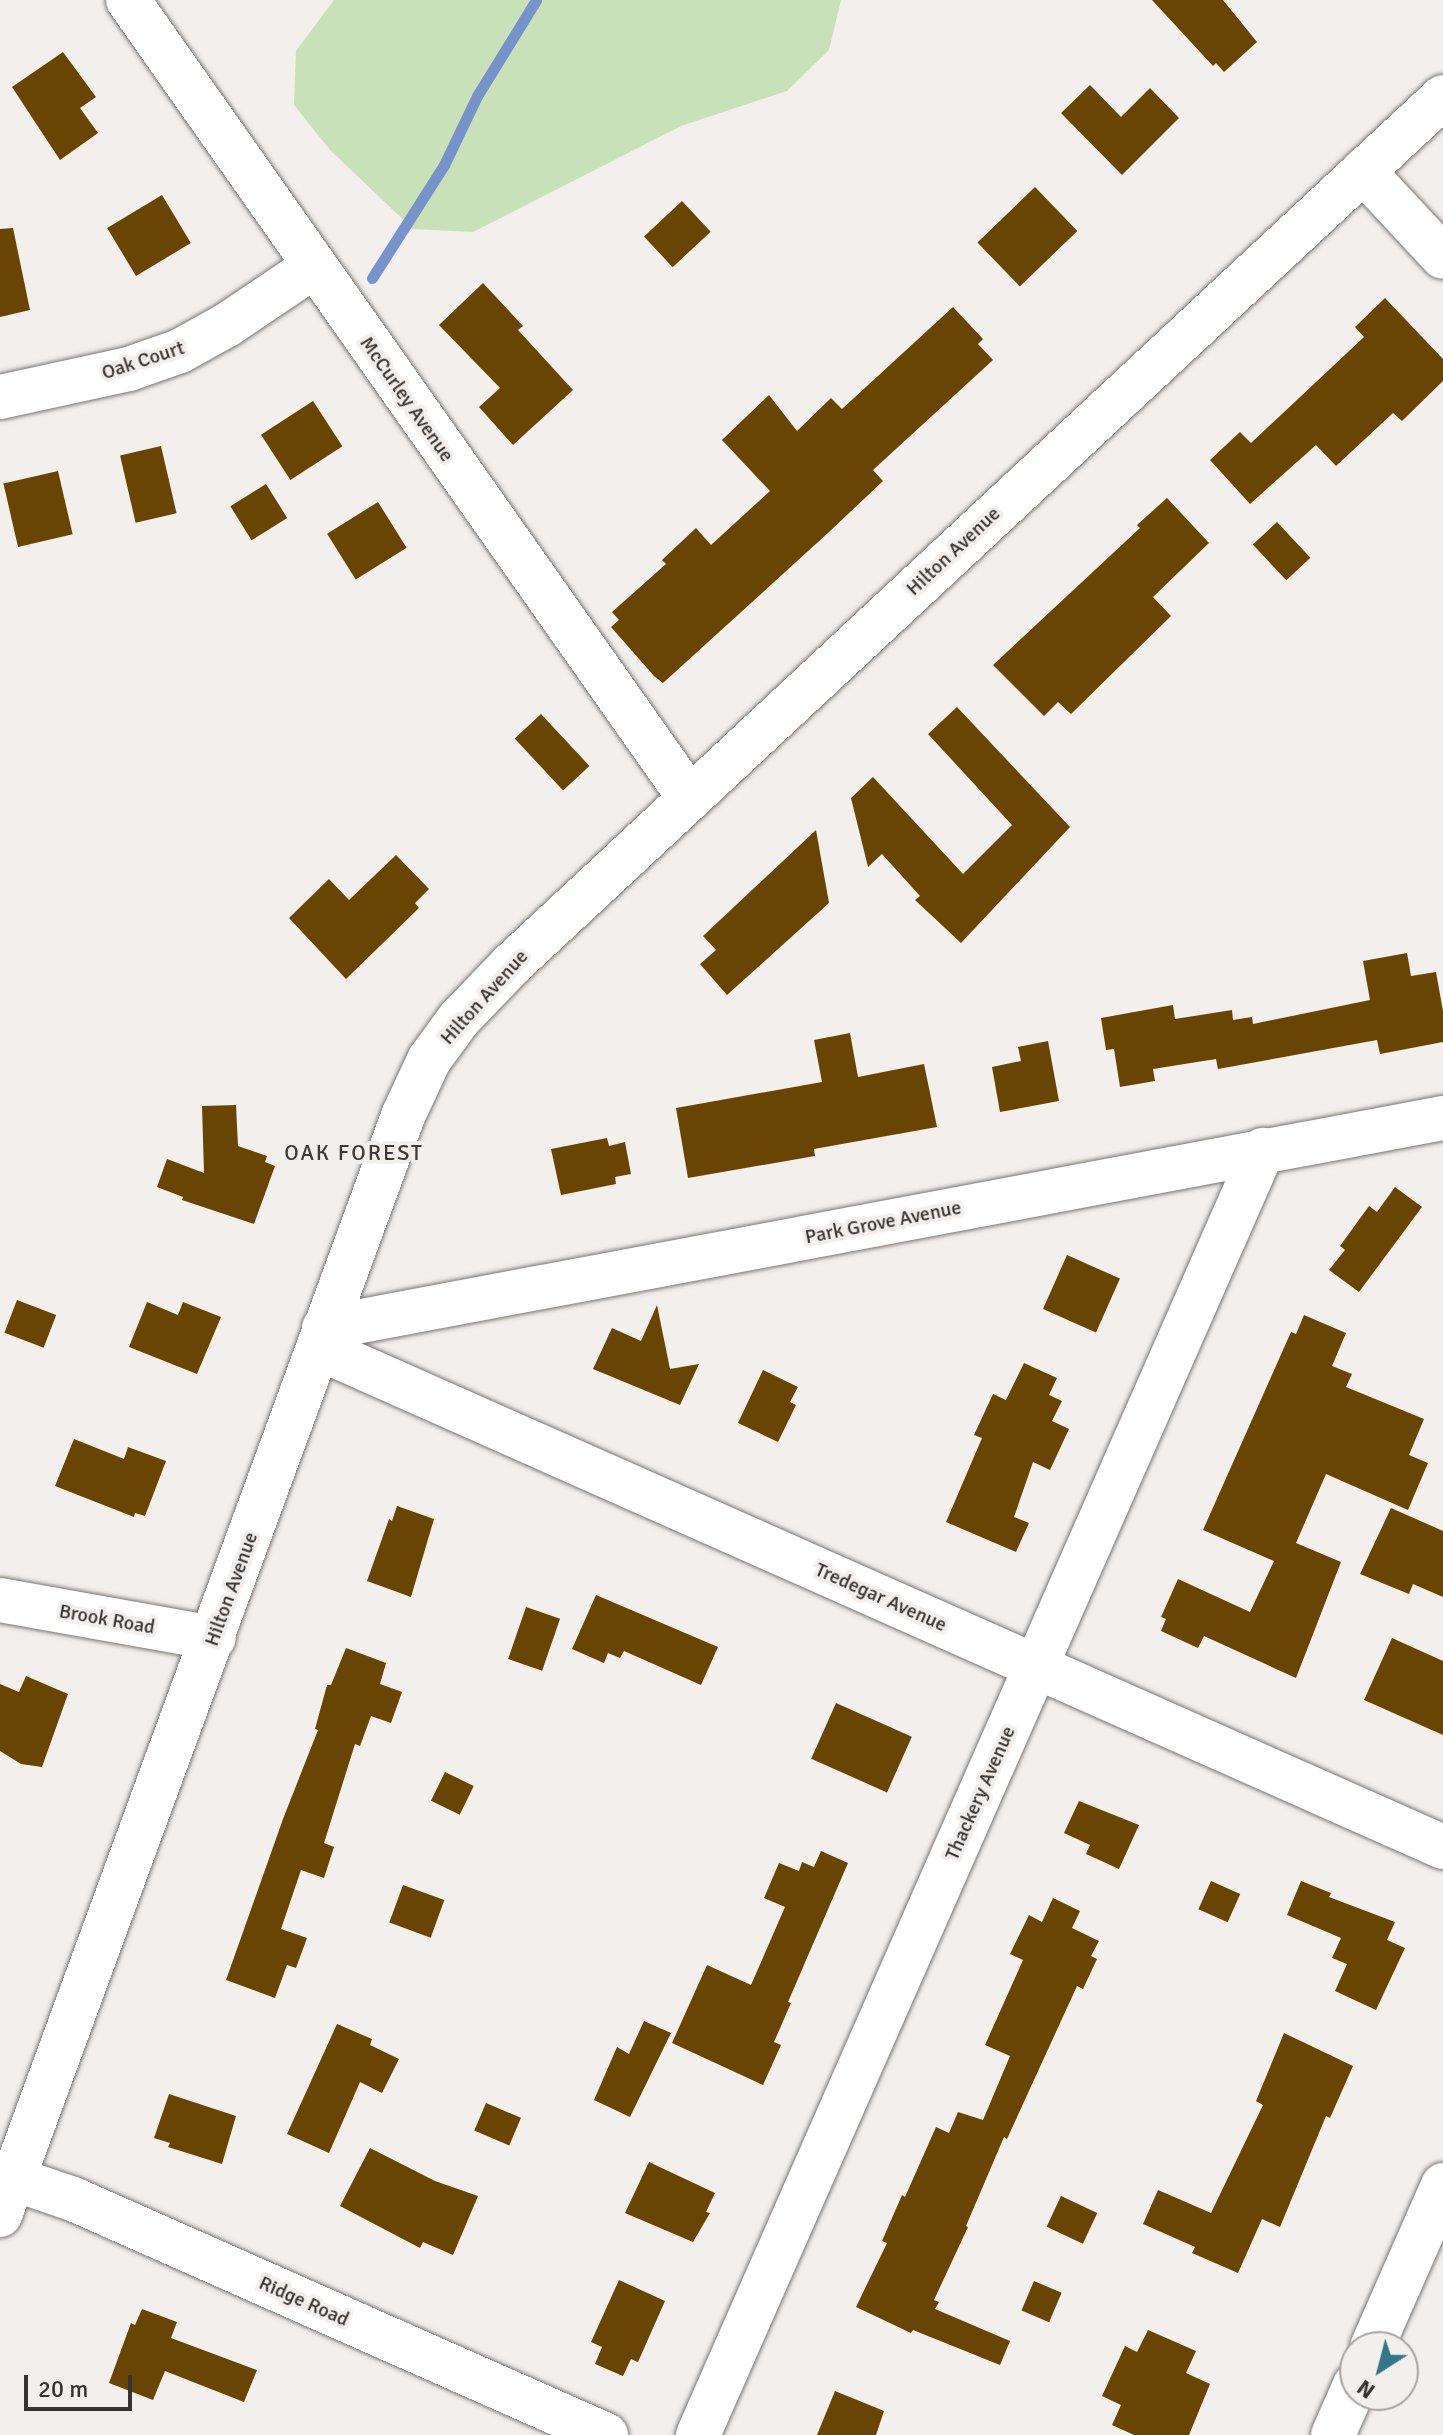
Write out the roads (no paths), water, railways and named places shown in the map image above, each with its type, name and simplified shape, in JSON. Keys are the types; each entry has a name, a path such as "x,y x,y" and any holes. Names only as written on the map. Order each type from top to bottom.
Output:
{"street":[{"name":"McCurley Avenue","path":"128,0 313,267 689,797"},
{"name":"Hilton Avenue","path":"5,2189 214,1638 403,1116 429,1060 459,1019 512,964 1443,97"},
{"path":"1363,171 1443,257"},
{"name":"Oak Court","path":"0,397 129,369 180,351 227,325 313,267"},
{"name":"Park Grove Avenue","path":"321,1338 1263,1150 1443,1118"},
{"name":"Thackery Avenue","path":"698,2435 1263,1150"},
{"name":"Tredegar Avenue","path":"321,1338 1036,1666 1443,1847"},
{"name":"Brook Road","path":"0,1600 214,1638"},
{"path":"1379,2331 1443,2185"},
{"name":"Ridge Road","path":"5,2189 73,2199 606,2435"},
{"path":"1333,2435 1344,2411"}],"waterway":[{"path":"372,278 444,165 477,96 536,0"}],"district":[{"name":"OAK FOREST","path":"354,1153"}]}
